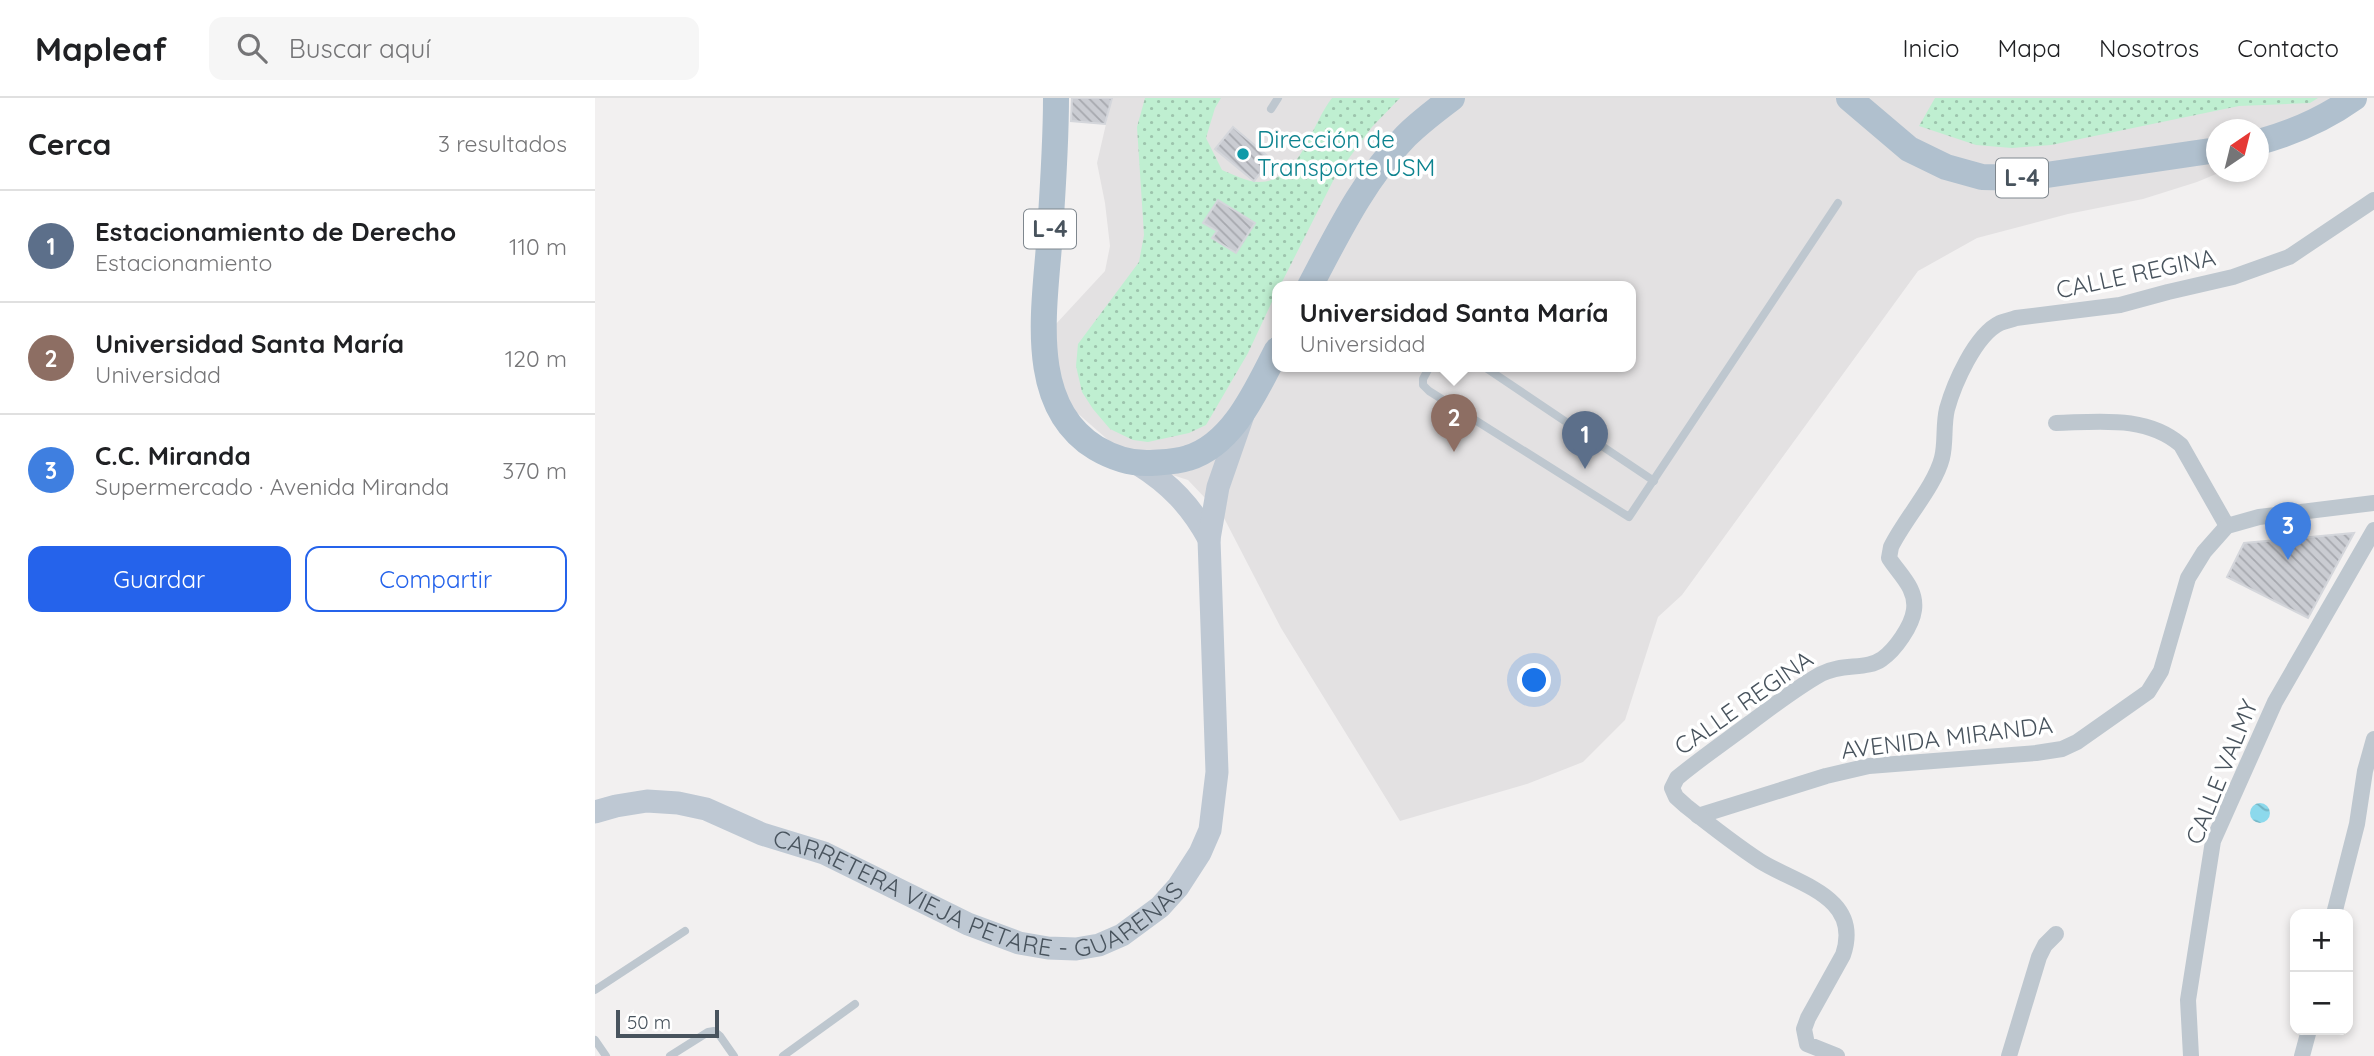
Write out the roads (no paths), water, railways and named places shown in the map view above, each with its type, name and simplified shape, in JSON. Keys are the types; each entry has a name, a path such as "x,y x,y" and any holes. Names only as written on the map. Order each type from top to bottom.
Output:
{"main road":[{"name":"L-4","path":"1056,98 1052,209 1043,323 1047,369 1056,404 1072,430 1099,450 1138,464 1178,460 1199,454 1218,440 1243,414 1272,359"},
{"path":"1313,281 1370,179 1405,137 1452,98"},
{"name":"L-4","path":"1849,98 1909,149 1927,160 1964,174 1982,177 2027,178 2206,152"},
{"path":"2269,138 2309,123 2354,98"},
{"name":"CARRETERA VIEJA PETARE - GUARENAS","path":"595,813 616,806 647,802 678,803 706,809 762,834 824,853 884,882 896,891 1019,943 1076,949 1099,945 1122,935 1160,907 1189,871 1210,830 1217,772 1209,539 1218,487 1243,414"},
{"path":"1138,464 1163,480 1179,495 1199,520 1209,539"}],"street":[{"name":"CALLE REGINA","path":"1837,1056 1807,1044 1804,1029 1847,944 1843,917 1822,893 1761,861 1698,816 1676,797 1672,788 1677,778 1780,701 1821,674 1839,666 1874,664 1885,657 1909,624 1914,609 1912,593 1906,580 1889,558 1891,547 1936,474 1943,457 1947,410 1974,348 1988,332 2000,323 2016,318 2120,306 2234,277 2289,257 2374,200"},
{"path":"2056,424 2131,423 2155,428 2171,437 2181,445 2227,526 2259,517 2374,503"},
{"name":"AVENIDA MIRANDA","path":"1698,816 1826,776 1868,766 2035,753 2062,749 2077,742 2148,692 2161,671 2188,578 2209,545 2227,526"},
{"name":"CALLE VALMY","path":"2191,1056 2188,1000 2213,841 2275,702 2374,530"},
{"path":"2335,909 2357,824 2365,771 2374,739"},
{"path":"2009,1056 2039,957 2045,945 2056,934"},
{"path":"2302,1056 2308,1035"}],"lane":[{"path":"1271,109 1278,98"},
{"path":"1427,372 1423,385 1429,391 1629,517 1838,203"},
{"path":"1492,372 1654,481"},
{"path":"595,990 685,931"},
{"path":"783,1056 855,1004"},
{"path":"670,1056 714,1031 734,1056"},
{"path":"595,1040 606,1056"}],"water":[{"path":"2260,803 2267,806 2270,813 2267,820 2260,823 2253,820 2250,813 2253,806"}],"place":[{"name":"Dirección de Transporte USM","path":"1243,154"},
{"name":"Universidad Santa María","path":"1454,452"},
{"name":"Estacionamiento de Derecho","path":"1585,469"},
{"name":"C.C. Miranda","path":"2288,560"}]}
